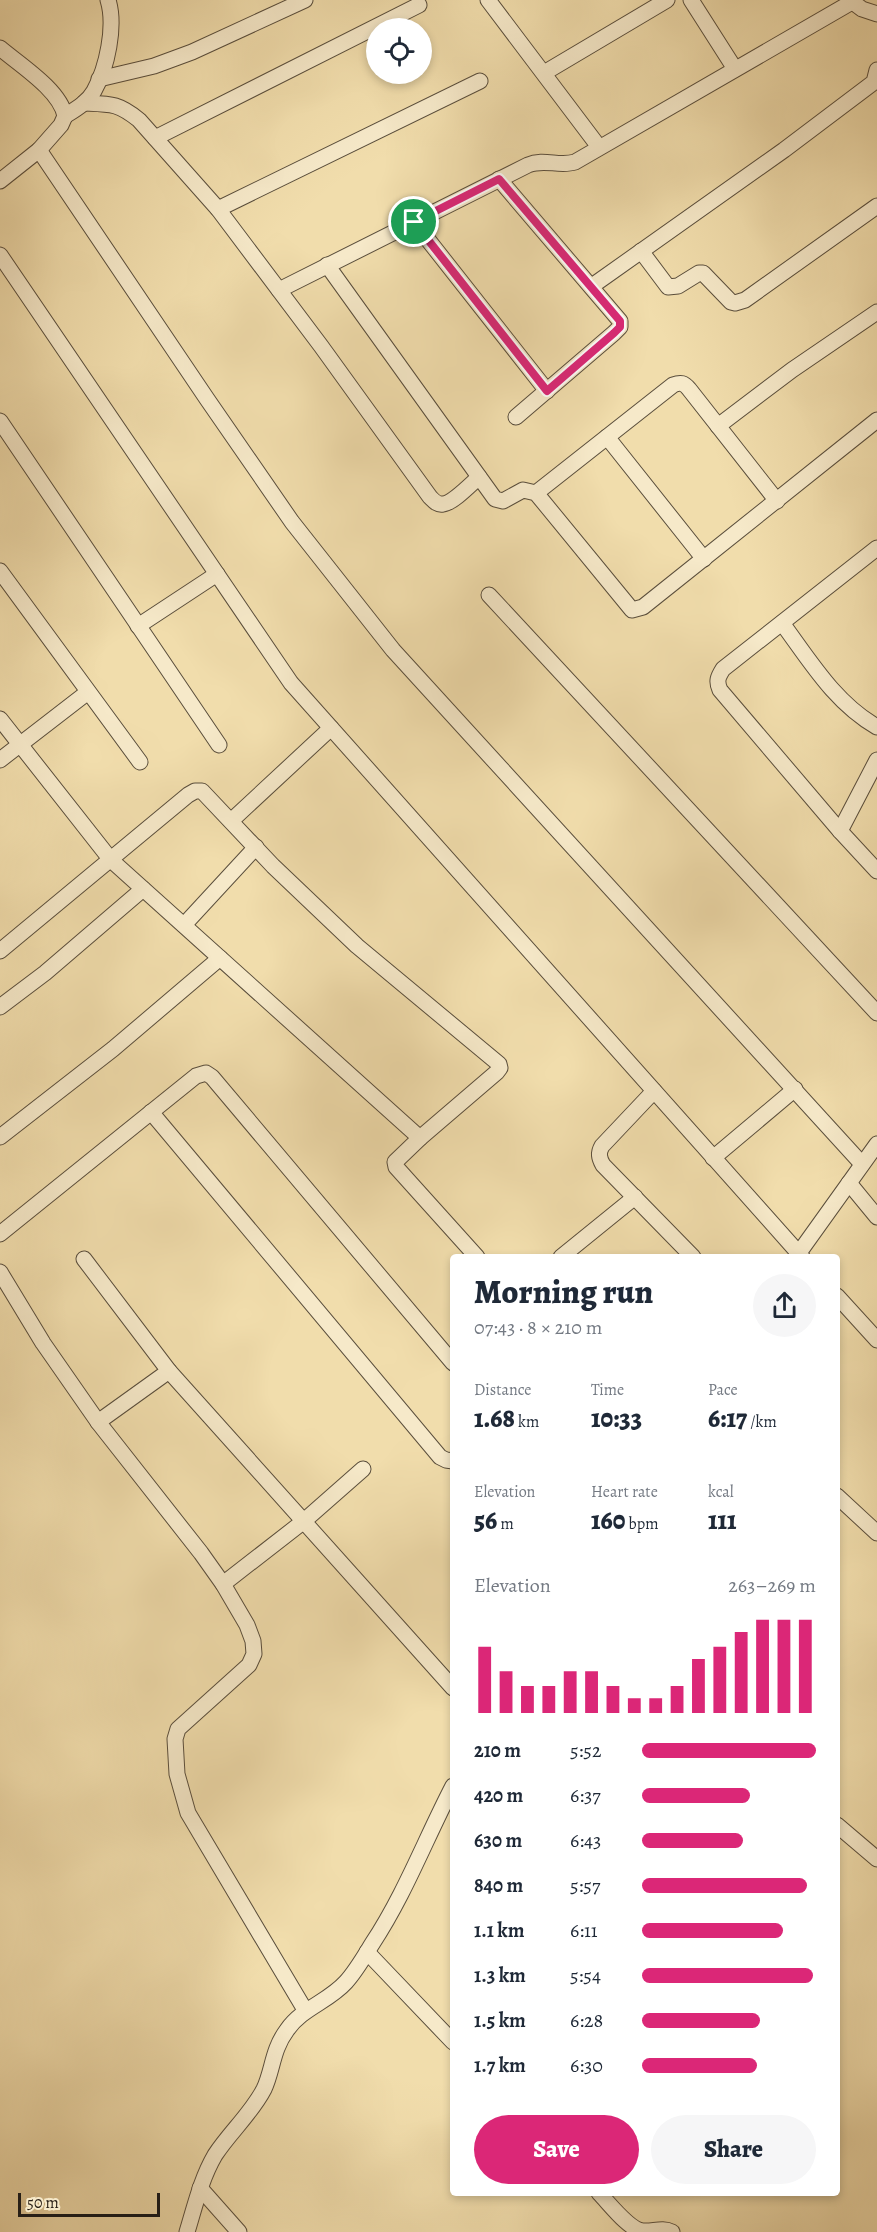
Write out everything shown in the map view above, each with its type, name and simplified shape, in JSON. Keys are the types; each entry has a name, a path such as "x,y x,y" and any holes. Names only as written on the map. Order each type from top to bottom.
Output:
{"street":[{"path":"0,181 39,150 66,116 84,103 93,92 111,37 112,21 108,0"},
{"path":"99,79 154,66 192,52 305,0"},
{"path":"490,0 599,147"},
{"path":"544,73 667,0"},
{"path":"691,0 735,69"},
{"path":"279,290 536,162 565,165 575,162 735,69 860,6 877,0"},
{"path":"155,138 419,5"},
{"path":"0,48 63,104 66,116"},
{"path":"592,286 874,82 877,70"},
{"path":"218,208 480,81"},
{"path":"84,103 110,104 124,108 139,120 218,208 430,498 442,504 450,501 479,477"},
{"path":"39,150 285,512 393,650 861,1164"},
{"path":"499,179 620,321 620,327 516,417"},
{"path":"641,251 668,287 678,286 699,273 704,273 731,302 735,303 745,300 877,206"},
{"path":"414,222 547,391"},
{"path":"0,255 291,683 797,1254"},
{"path":"327,265 498,501 503,501 523,490 536,493 632,610 643,607 877,420"},
{"path":"718,426 792,370 877,312"},
{"path":"536,493 679,382 684,384 777,501"},
{"path":"0,421 219,745"},
{"path":"607,437 704,559"},
{"path":"877,548 723,669 718,676 717,683 720,690 877,871"},
{"path":"0,570 140,762"},
{"path":"138,626 217,574"},
{"path":"489,595 877,1013"},
{"path":"782,623 834,693 850,709 877,727"},
{"path":"0,760 88,692"},
{"path":"0,719 111,860 420,1138"},
{"path":"231,821 331,729"},
{"path":"840,831 877,760"},
{"path":"0,951 188,795 195,791 202,791 256,848 357,946 500,1064 501,1068 497,1072 395,1162 396,1167 474,1254"},
{"path":"184,925 256,848"},
{"path":"0,1007 45,972 143,888"},
{"path":"0,1137 113,1049 220,958"},
{"path":"0,1234 196,1076 206,1073 212,1077 450,1359"},
{"path":"713,1158 795,1089"},
{"path":"654,1091 599,1151 603,1165 690,1254"},
{"path":"151,1112 440,1456 450,1461"},
{"path":"800,1254 877,1144"},
{"path":"849,1184 877,1217"},
{"path":"565,1254 635,1197"},
{"path":"84,1259 170,1371 450,1685"},
{"path":"0,1272 43,1343 98,1422 223,1584 254,1641 254,1654 249,1665 178,1729 175,1739 177,1774 188,1813 305,2010"},
{"path":"840,1299 877,1341"},
{"path":"98,1422 170,1371"},
{"path":"223,1584 304,1521 363,1469"},
{"path":"840,1499 877,1533"},
{"path":"188,2232 200,2188 215,2155 253,2107 265,2087 277,2046 287,2029 305,2010 324,2001 346,1982 367,1952 394,1911 450,1792"},
{"path":"840,1828 877,1859"},
{"path":"367,1952 450,2039"},
{"path":"200,2188 239,2232"},
{"path":"602,2196 630,2225 638,2230 662,2229 672,2232"}],"route":[{"path":"499,179 616,314 620,327 547,391 414,222 499,179"}]}
